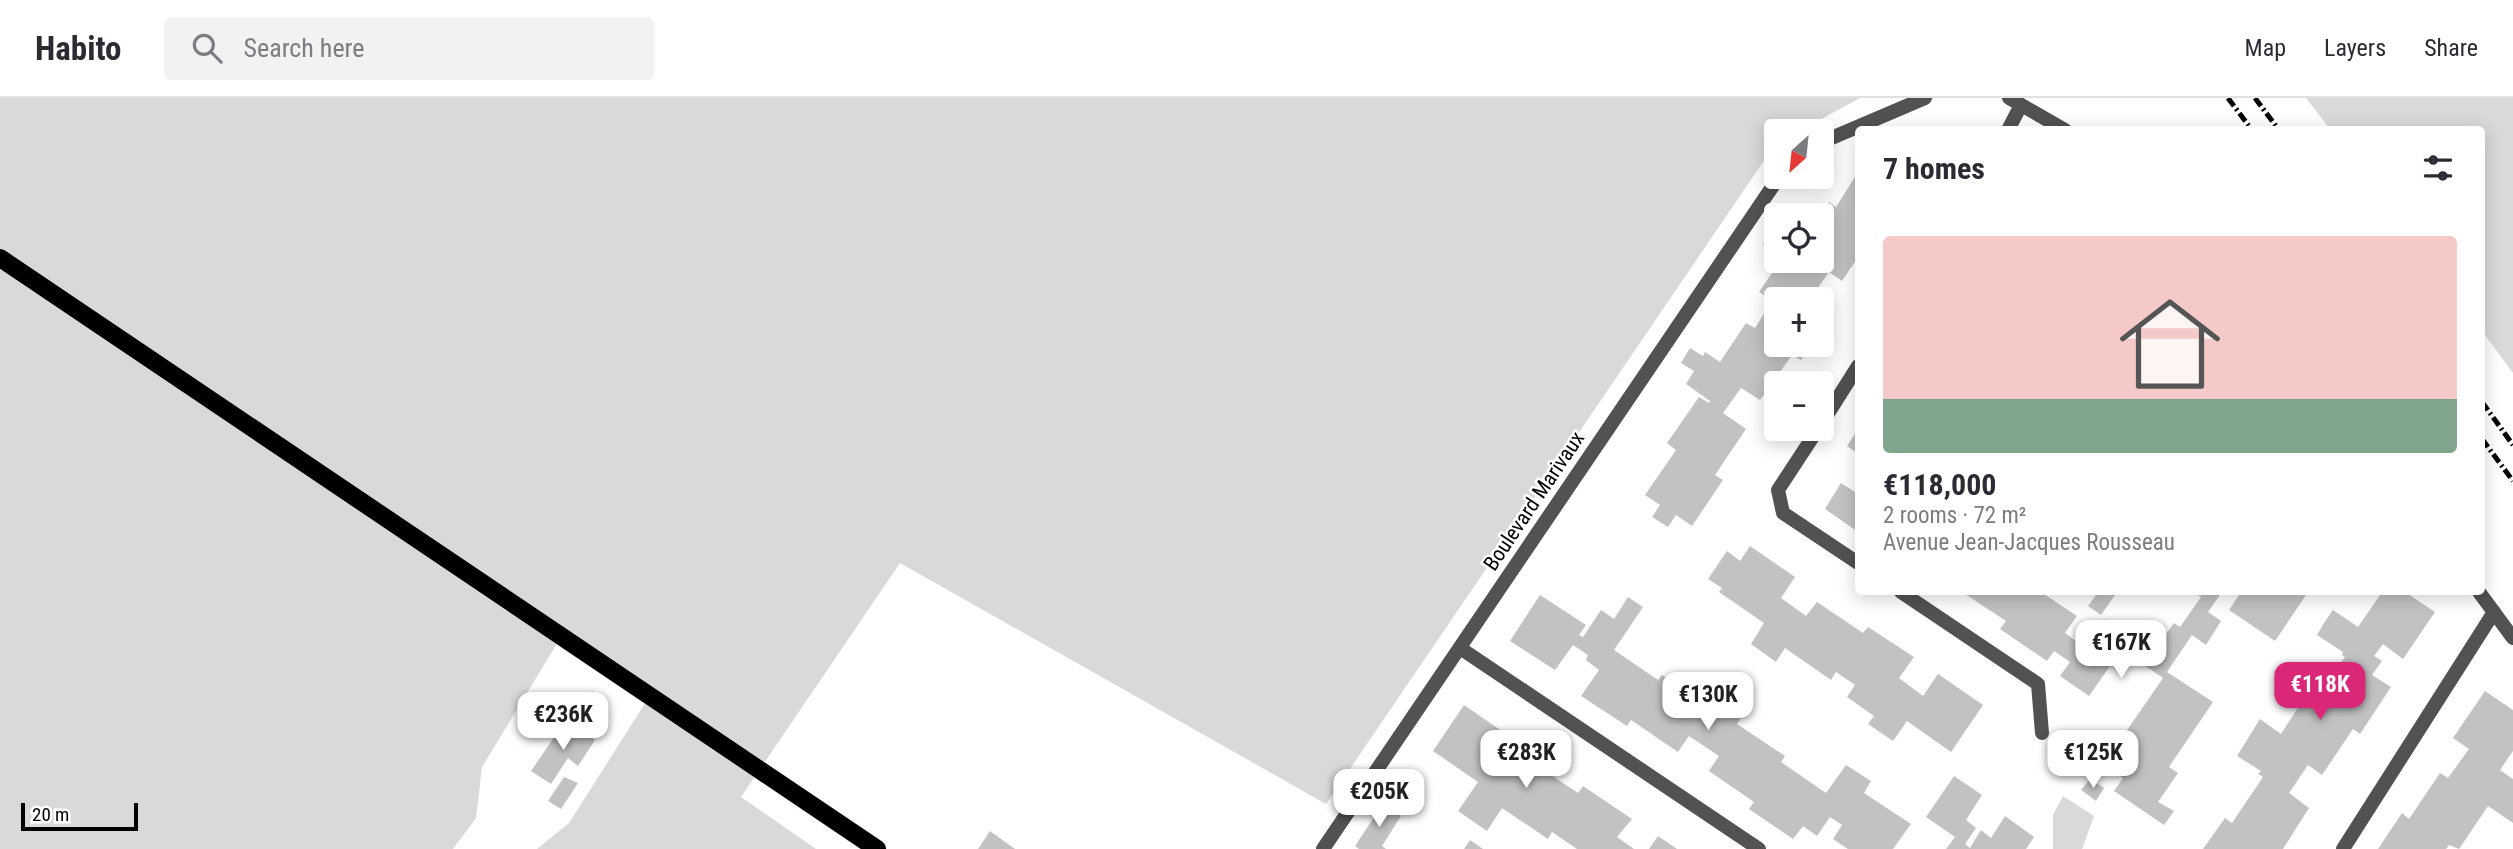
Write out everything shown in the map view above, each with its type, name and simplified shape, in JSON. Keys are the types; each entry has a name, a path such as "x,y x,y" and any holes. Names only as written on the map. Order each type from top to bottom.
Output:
{"main road":[{"path":"0,258 877,849"}],"street":[{"path":"1859,126 1925,98"},
{"path":"2009,126 2015,102 2058,126"},
{"path":"1834,137 1855,128"},
{"name":"Boulevard Marivaux","path":"1323,849 1771,189"},
{"path":"1834,404 1855,371"},
{"path":"1810,441 1778,490 1783,513 1855,561"},
{"path":"1905,595 2038,684 2042,733"},
{"path":"2481,595 2513,638"},
{"path":"2343,849 2494,612"},
{"path":"1460,648 1759,849"}],"shaded area":[{"path":"0,98 1860,98 1821,119 1764,119 1764,161 1326,804 900,563 741,797 816,849 537,849 569,823 649,697 561,637 482,767 476,818 453,849 0,849"},
{"path":"2306,98 2513,98 2513,373 2485,335 2485,126 2328,126"},
{"path":"2063,796 2094,816 2082,849 2053,849 2053,815"}],"building":[{"path":"1855,177 1855,262 1842,281 1830,273 1834,273 1834,206 1836,207"},
{"path":"1772,273 1828,273 1818,287 1764,287 1764,295 1759,292"},
{"path":"1764,314 1764,357 1791,357 1781,371 1764,371 1764,394 1760,400 1741,388 1723,413 1746,429 1715,475 1723,480 1692,526 1676,515 1668,527 1652,517 1660,505 1645,495 1676,450 1667,443 1699,397 1709,403 1710,401 1686,384 1694,371 1681,363 1690,348 1703,356 1705,352 1720,362 1746,323 1755,328"},
{"path":"1855,434 1855,452 1847,446"},
{"path":"1841,483 1855,492 1855,530 1825,509"},
{"path":"1750,546 1795,577 1781,598 1806,616 1817,602 1863,633 1868,627 1914,657 1899,678 1923,696 1938,674 1983,705 1951,752 1907,721 1893,741 1868,724 1874,716 1847,697 1855,685 1836,672 1831,680 1785,648 1776,662 1751,644 1764,623 1719,592 1722,588 1708,579 1727,551 1740,561"},
{"path":"1540,595 1586,625 1579,635 1583,637 1601,610 1614,619 1628,597 1643,607 1614,650 1658,680 1662,675 1711,708 1720,696 1745,712 1737,724 1785,756 1781,762 1826,793 1846,765 1871,781 1864,793 1911,824 1893,849 1848,849 1833,839 1842,825 1830,817 1817,836 1803,826 1793,839 1749,809 1754,802 1709,771 1719,756 1689,736 1678,752 1631,720 1627,726 1581,696 1599,670 1586,660 1588,655 1573,645 1555,670 1510,641"},
{"path":"1967,595 2046,595 2077,616 2065,633 2081,645 2089,634 2092,636 2104,619 2129,636 2138,623 2163,638 2174,623 2180,627 2201,597 2198,595 2220,595 2208,612 2221,621 2206,645 2192,635 2167,672 2213,702 2169,767 2178,773 2158,802 2174,811 2164,825 2114,791 2123,778 2115,772 2134,743 2123,736 2163,678 2132,657 2122,671 2112,663 2089,696 2060,676 2070,662 2054,651 2047,661 2000,629 2006,621"},
{"path":"2096,595 2115,595 2101,615 2088,606"},
{"path":"2239,595 2306,595 2275,641 2229,610"},
{"path":"2380,595 2410,595 2435,612 2403,659 2383,644 2374,656 2382,661 2372,675 2391,687 2360,734 2353,729 2322,775 2308,765 2289,793 2309,808 2283,849 2203,849 2225,818 2232,823 2263,777 2258,774 2261,771 2237,756 2260,719 2281,734 2305,697 2314,703 2345,657 2343,652 2317,635 2333,610 2358,627"},
{"path":"2485,691 2513,710 2513,751 2500,770 2513,779 2513,823 2488,806 2459,849 2449,845 2446,849 2378,849 2402,813 2409,819 2440,773 2448,778 2469,749 2453,738"},
{"path":"1464,705 1509,736 1497,755 1526,774 1533,763 1578,793 1583,786 1632,819 1617,837 1634,849 1577,849 1552,832 1548,839 1502,808 1487,831 1458,811 1478,782 1433,751"},
{"path":"566,720 595,740 578,766 568,758 551,784 531,771"},
{"path":"1954,776 1982,795 1966,820 1976,828 1965,844 1970,848 1981,830 1991,838 2005,816 2034,837 2026,849 1946,849 1955,837 1926,817"},
{"path":"564,777 578,783 561,809 548,801"},
{"path":"2090,779 2104,788 2096,801 2081,790"},
{"path":"1383,804 1401,816 1382,846 1386,849 1359,849 1355,846"},
{"path":"990,831 1015,849 978,849"},
{"path":"1658,836 1677,849 1649,849"},
{"path":"1470,840 1483,849 1464,849"}],"railway":[{"path":"2228,98 2249,126"},
{"path":"2255,98 2276,126"},
{"path":"2485,406 2513,445"},
{"path":"2485,443 2513,481"}]}
